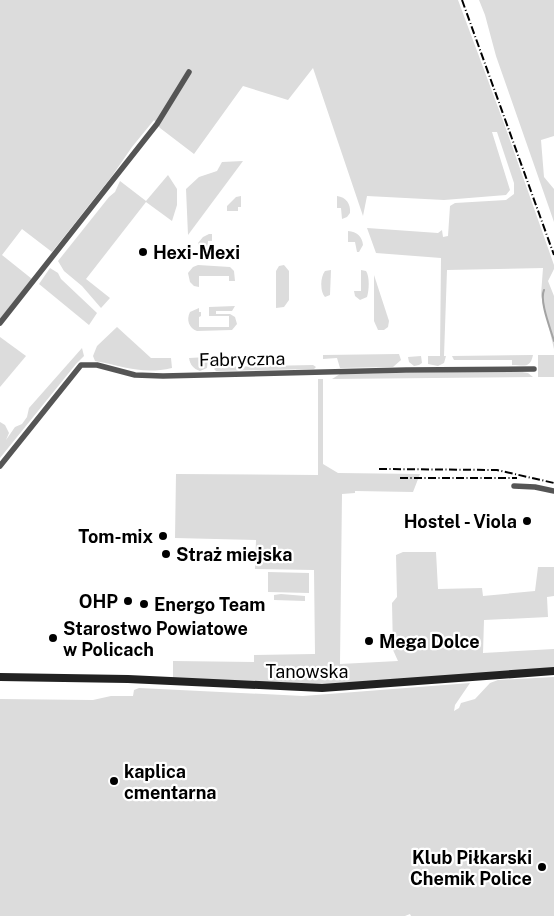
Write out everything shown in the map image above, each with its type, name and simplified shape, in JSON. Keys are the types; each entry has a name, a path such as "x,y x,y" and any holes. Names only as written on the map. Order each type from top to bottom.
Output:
{"main road":[{"name":"Tanowska","path":"0,677 128,679 322,688 554,672"}],"street":[{"path":"0,323 156,124 189,72"},
{"name":"Fabryczna","path":"0,466 81,364 96,365 147,376 534,369"},
{"path":"514,486 535,487 554,491"}],"shaded area":[{"path":"0,0 458,0 554,265 548,281 554,296 554,349 541,295 543,268 447,270 444,356 446,356 444,363 438,366 428,364 428,356 440,356 441,258 376,253 367,228 438,233 442,230 443,237 448,236 450,206 455,203 506,200 514,194 514,183 497,132 492,132 510,190 506,195 444,200 367,196 363,216 313,68 288,100 243,86 194,154 160,128 154,120 52,252 22,229 2,255 32,279 0,319"},
{"path":"479,0 554,0 554,136 541,140 544,177 554,189 554,222 496,56"},
{"path":"243,161 188,235 186,189 199,177 217,171 222,162"},
{"path":"168,175 177,189 177,205 172,221 146,202 86,279 110,298 101,308 82,286 64,271 58,261 115,192 120,181 146,201"},
{"path":"241,196 241,207 238,207 238,211 227,211 227,206 236,197"},
{"path":"337,196 345,199 350,207 350,213 342,219 341,208 337,208"},
{"path":"348,231 356,233 362,239 363,245 359,252 357,252 355,242 348,242"},
{"path":"209,234 212,234 212,241 208,241 207,253 198,248 198,243"},
{"path":"198,265 230,267 234,271 235,281 229,281 229,276 199,276 199,287 194,286 190,282 188,273 193,267"},
{"path":"284,265 289,271 289,300 284,307 276,308 276,271 279,266"},
{"path":"50,268 58,273 61,279 97,313 89,325 39,284"},
{"path":"331,270 330,295 325,297 321,288 321,281 325,271"},
{"path":"361,270 366,271 369,284 367,297 360,300 355,296 354,291 361,291"},
{"path":"374,275 389,321 388,327 384,330 378,330 374,321"},
{"path":"235,306 232,311 216,311 216,314 230,314 235,317 237,324 232,330 197,331 189,323 190,312 199,308 201,316 199,317 199,327 229,327 229,316 209,316 209,307"},
{"path":"117,327 151,358 171,358 172,368 151,371 95,361 93,356 97,346"},
{"path":"0,337 26,356 0,387"},
{"path":"82,348 84,356 0,458 0,422 5,425 9,433 6,440 15,427 22,424 27,417 29,408"},
{"path":"399,354 401,360 393,367 340,368 337,358 323,359 323,355"},
{"path":"533,355 530,362 523,366 512,365 512,360 454,360 452,356"},
{"path":"538,355 554,355 554,377 538,377"},
{"path":"421,356 422,363 419,365 414,366 409,362 408,357"},
{"path":"208,357 207,368 200,371 192,366 189,358"},
{"path":"313,365 316,367 314,369 216,371 214,369 216,367"},
{"path":"516,371 528,373 533,377 332,379 340,374"},
{"path":"318,379 323,379 323,464 338,473 420,474 413,492 355,491 355,493 342,494 340,664 398,661 393,650 392,603 397,597 396,555 403,552 436,552 438,589 482,588 483,596 535,591 538,567 554,567 554,596 547,597 548,617 484,620 483,653 554,649 554,669 338,684 297,685 173,678 173,661 254,662 254,655 315,654 314,570 255,569 256,540 175,538 176,474 318,475"},
{"path":"268,572 309,573 309,593 268,592"},
{"path":"274,595 305,596 305,601 274,600"},
{"path":"554,677 554,916 411,916 410,914 405,916 0,916 0,699 93,700 111,696 133,696 134,690 139,688 303,696 470,683 455,705 454,711 459,708 461,703 475,699 490,683 498,680"}],"waterway":[{"path":"544,290 544,308 554,341"}],"railway":[{"path":"462,0 554,255"},
{"path":"379,469 497,470 554,483"},
{"path":"400,478 517,478"}],"place":[{"name":"Hexi-Mexi","path":"143,252"},
{"name":"Hostel - Viola","path":"527,521"},
{"name":"Tom-mix","path":"163,536"},
{"name":"Straż miejska","path":"166,554"},
{"name":"OHP","path":"128,601"},
{"name":"Energo Team","path":"144,604"},
{"name":"Starostwo Powiatowe w Policach","path":"53,638"},
{"name":"Mega Dolce","path":"369,641"},
{"name":"kaplica cmentarna","path":"114,781"},
{"name":"Klub Piłkarski Chemik Police","path":"542,867"}]}
